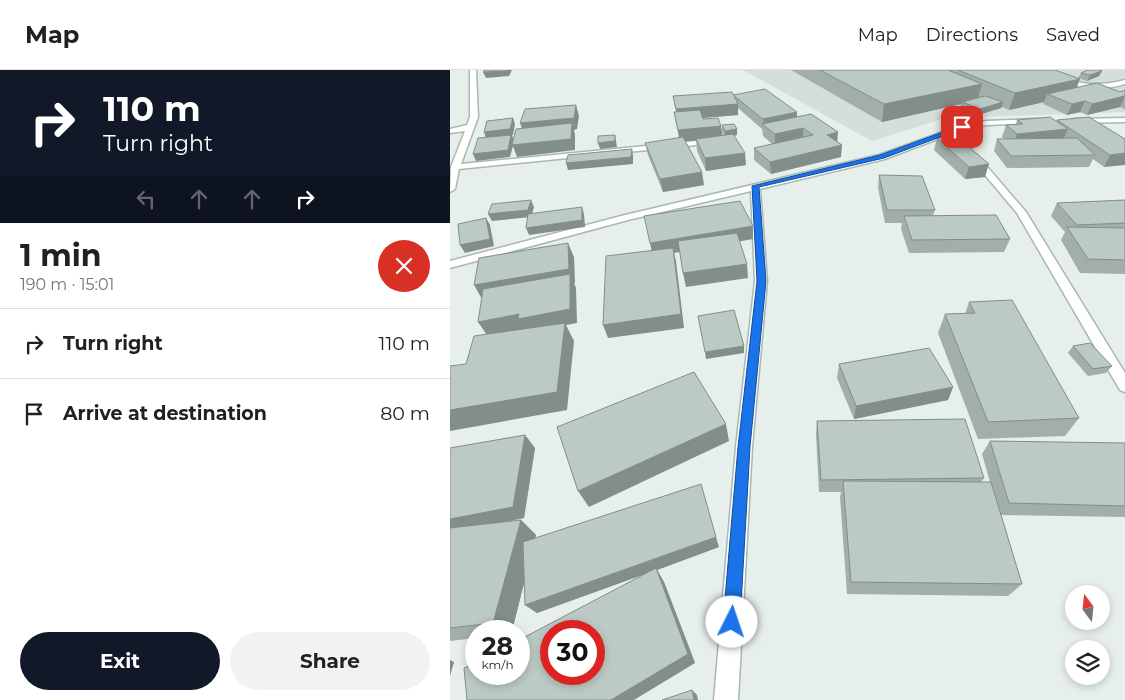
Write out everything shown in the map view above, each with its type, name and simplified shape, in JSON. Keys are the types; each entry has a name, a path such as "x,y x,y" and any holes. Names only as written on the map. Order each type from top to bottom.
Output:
{"street":[{"path":"450,189 455,167 474,116 472,70"},
{"path":"1034,70 1086,87 1103,88 1125,82"},
{"path":"1062,121 1125,120"},
{"path":"450,265 624,218 958,139 972,125 1042,121"},
{"path":"450,131 471,127"},
{"path":"455,167 729,139"},
{"path":"958,139 1021,212 1125,386"},
{"path":"726,700 744,447 761,281 755,186"}],"shaded area":[{"path":"743,70 1125,70 1125,112 945,118 872,141"}],"building":[{"path":"485,70 507,70 507,71 483,72"},
{"path":"820,70 948,70 982,84 884,104"},
{"path":"958,70 1055,70 1080,79 1015,93"},
{"path":"1088,70 1102,71 1090,75 1081,73"},
{"path":"1097,83 1120,92 1125,90 1125,96 1092,104 1085,101 1072,104 1047,94"},
{"path":"765,89 797,112 763,119 733,95"},
{"path":"732,92 738,104 676,109 673,96"},
{"path":"985,96 1003,102 980,109 962,102"},
{"path":"576,105 574,118 520,123 525,109"},
{"path":"700,110 703,119 718,118 721,126 678,130 674,112"},
{"path":"811,114 838,132 827,135 842,145 770,162 754,148 813,135 803,128 775,134 762,124"},
{"path":"1050,117 1068,129 1017,134 1006,125 1023,124 1017,120"},
{"path":"1089,117 1125,139 1125,153 1110,155 1057,120"},
{"path":"513,118 510,129 484,132 487,121"},
{"path":"572,123 571,139 512,145 516,129"},
{"path":"734,124 737,129 725,131 722,125"},
{"path":"733,134 745,153 705,158 696,139"},
{"path":"511,135 508,150 473,154 478,138"},
{"path":"615,135 615,141 598,143 598,136"},
{"path":"956,136 989,164 969,167 937,138"},
{"path":"683,137 702,172 660,179 645,143"},
{"path":"1077,138 1095,155 1011,156 997,139"},
{"path":"632,149 631,157 566,163 568,155"},
{"path":"879,175 922,176 935,210 887,210"},
{"path":"531,200 528,210 488,214 492,204"},
{"path":"1125,200 1125,223 1077,225 1057,203"},
{"path":"740,201 753,226 650,243 644,216"},
{"path":"582,207 582,220 526,228 528,214"},
{"path":"996,215 1010,239 912,240 904,216"},
{"path":"486,218 490,239 460,245 458,224"},
{"path":"1067,227 1125,228 1125,260 1088,259"},
{"path":"737,233 747,264 683,273 678,241"},
{"path":"568,243 569,269 474,285 479,258"},
{"path":"673,248 681,314 603,325 606,256"},
{"path":"570,274 570,309 518,319 519,314 478,322 483,289"},
{"path":"1012,300 1079,418 988,422 945,314 975,313 969,302"},
{"path":"734,310 744,346 705,352 698,316"},
{"path":"565,323 557,392 450,410 450,366 466,364 474,336"},
{"path":"1090,343 1112,366 1093,369 1073,346"},
{"path":"929,348 953,387 856,406 839,364"},
{"path":"694,372 726,424 578,491 557,427"},
{"path":"965,419 984,478 821,480 817,421"},
{"path":"525,435 513,507 450,519 450,448"},
{"path":"990,441 1125,443 1125,506 1009,503"},
{"path":"843,481 991,482 1022,584 851,582"},
{"path":"701,484 716,537 525,605 523,542"},
{"path":"521,520 494,620 465,620 465,626 450,628 450,528"},
{"path":"656,568 688,654 611,700 467,700 466,685 530,685 530,634 540,629 540,685 605,685 605,620 557,620"},
{"path":"692,690 694,700 662,700"}],"route":[{"path":"732,622 744,447 761,281 755,186 882,157 962,127"}]}
